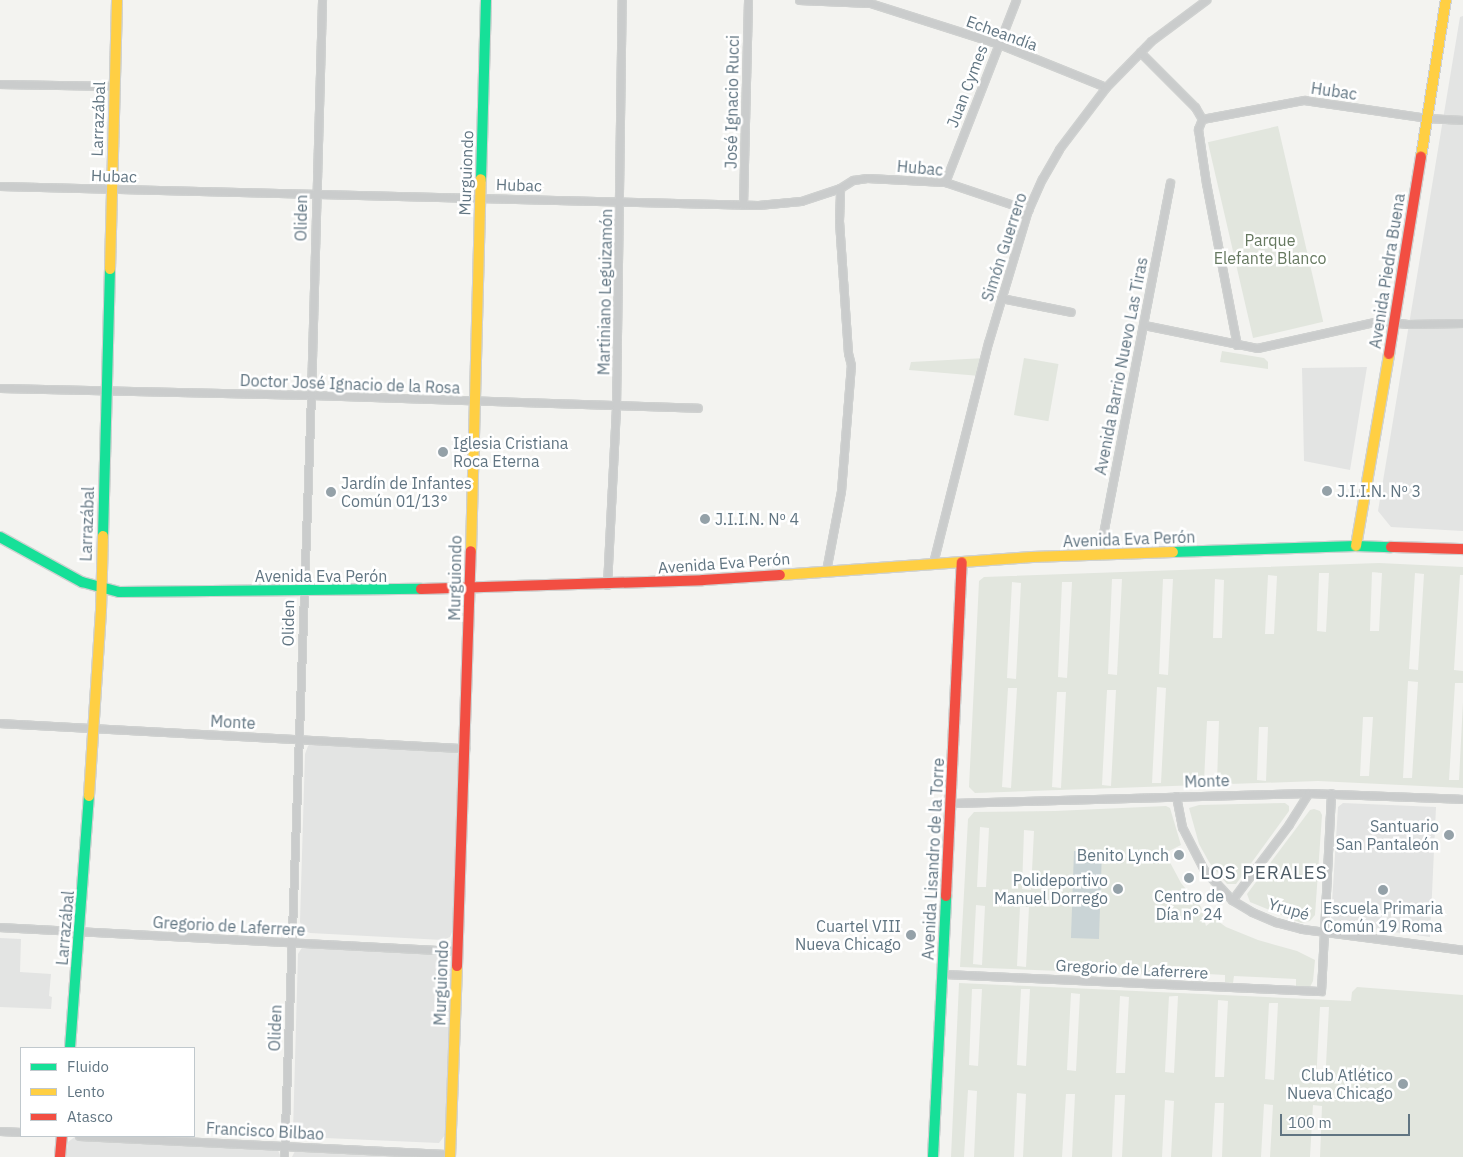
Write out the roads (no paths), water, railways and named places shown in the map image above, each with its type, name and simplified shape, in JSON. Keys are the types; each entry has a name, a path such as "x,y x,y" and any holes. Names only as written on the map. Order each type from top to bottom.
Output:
{"main road":[{"name":"Larrazábal","path":"70,1047 81,932 95,729 101,588 117,0"},
{"name":"Murguiondo","path":"450,1155 470,589 486,0"},
{"name":"Avenida Piedra Buena","path":"1356,546 1446,0"},
{"name":"Avenida Eva Perón","path":"0,537 82,582 119,592 303,592 607,585 693,581 934,563 1099,555 1356,546 1463,549"},
{"name":"Avenida Lisandro de la Torre","path":"933,1157 952,803 962,562"},
{"path":"60,1157 62,1137"}],"street":[{"name":"Oliden","path":"284,1157 311,395 315,194 322,0"},
{"name":"Martiniano Leguizamón","path":"607,585 616,407 622,0"},
{"name":"José Ignacio Rucci","path":"743,205 748,0"},
{"name":"Echeandía","path":"799,0 864,1 999,44 1106,87"},
{"name":"Juan Cymes","path":"945,182 1016,0"},
{"name":"Simón Guerrero","path":"934,563 947,517 972,402 1028,210 1059,149 1106,87 1151,41 1206,0"},
{"path":"1140,52 1194,107 1202,119 1198,128 1206,182 1237,345"},
{"path":"0,84 114,86"},
{"name":"Hubac","path":"1202,119 1304,100 1427,118 1463,120"},
{"name":"Hubac","path":"0,186 743,205 801,201 840,188 854,180 867,178 945,182 1028,210"},
{"name":"Avenida Barrio Nuevo Las Tiras","path":"1099,555 1170,183"},
{"path":"826,571 840,491 851,365 848,353 840,229 840,188"},
{"path":"1001,298 1072,312"},
{"path":"1144,325 1257,348 1379,321 1394,321 1408,324 1463,323"},
{"name":"Doctor José Ignacio de la Rosa","path":"0,388 106,392 311,395 616,407 698,408"},
{"name":"Monte","path":"0,723 465,748"},
{"path":"1232,900 1289,824 1308,793"},
{"name":"Monte","path":"952,803 1308,793 1463,799"},
{"path":"1323,932 1331,793"},
{"name":"Yrupé","path":"1176,796 1182,827 1194,855 1215,884 1232,900 1252,912 1276,922 1323,932 1463,950"},
{"name":"Gregorio de Laferrere","path":"0,927 457,951"},
{"name":"Gregorio de Laferrere","path":"942,974 1321,991 1323,932"},
{"path":"0,1131 20,1132"},
{"name":"Francisco Bilbao","path":"100,1137 450,1155"}],"place":[{"name":"Iglesia Cristiana Roca Eterna","path":"443,452"},
{"name":"J.I.I.N. Nº 3","path":"1327,491"},
{"name":"Jardín de Infantes Común 01/13°","path":"331,492"},
{"name":"J.I.I.N. Nº 4","path":"705,519"},
{"name":"Santuario San Pantaleón","path":"1449,835"},
{"name":"Benito Lynch","path":"1179,855"},
{"name":"Centro de Día n° 24","path":"1189,878"},
{"name":"Polideportivo Manuel Dorrego","path":"1118,889"},
{"name":"Escuela Primaria Común 19 Roma","path":"1383,890"},
{"name":"Cuartel VIII Nueva Chicago","path":"911,935"},
{"name":"Club Atlético Nueva Chicago","path":"1403,1084"}],"district":[{"name":"LOS PERALES","path":"1264,873"}],"park label":[{"name":"Parque Elefante Blanco","path":"1270,249"}]}
